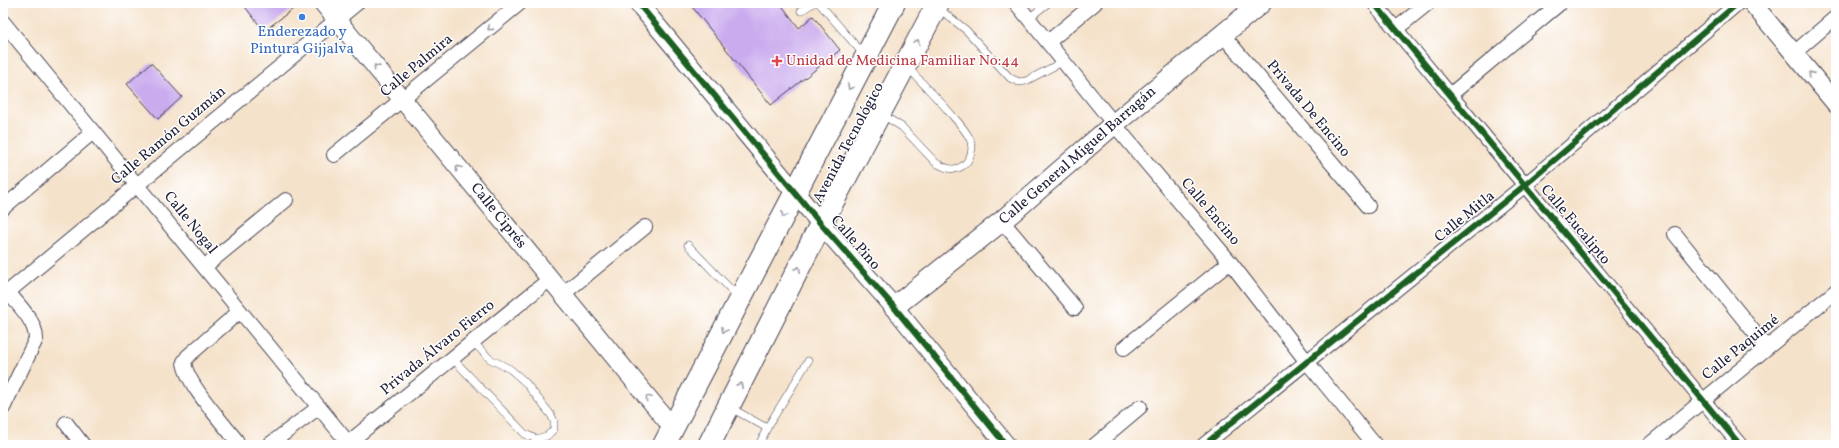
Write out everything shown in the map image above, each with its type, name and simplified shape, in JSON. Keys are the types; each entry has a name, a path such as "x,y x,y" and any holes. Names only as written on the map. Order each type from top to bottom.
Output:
{"main road":[{"name":"Calle General Miguel Barragán","path":"894,307 1002,221 1114,124 1261,3"},
{"name":"Avenida Tecnológico","path":"709,445 821,224 937,5"},
{"name":"Avenida Tecnológico","path":"668,436 866,57 889,6"}],"street":[{"name":"Calle Ciprés","path":"323,3 563,294 668,436"},
{"name":"Calle Ramón Guzmán","path":"5,294 356,3"},
{"name":"Calle Palmira","path":"334,155 520,3"},
{"name":"Calle Pino","path":"638,3 821,224 894,307 1006,445"},
{"name":"Calle Encino","path":"1016,3 1114,124 1230,262 1307,362 1375,445"},
{"path":"1048,42 1095,3"},
{"name":"Calle Eucalipto","path":"1374,3 1740,445"},
{"path":"1396,30 1428,3"},
{"name":"Calle Mitla","path":"1204,445 1525,186 1738,3"},
{"path":"1752,3 1836,104"},
{"path":"1450,95 1559,4"},
{"path":"1794,53 1836,17"},
{"name":"Calle Nogal","path":"3,22 349,444"},
{"name":"Privada De Encino","path":"1222,34 1368,206"},
{"path":"3,208 93,132"},
{"path":"204,267 286,200"},
{"path":"1002,221 1075,308"},
{"path":"563,294 645,227"},
{"path":"1674,234 1767,348"},
{"path":"1124,348 1230,262"},
{"name":"Privada Álvaro Fierro","path":"349,444 550,279"},
{"name":"Calle Paquimé","path":"1649,445 1836,292"},
{"path":"3,408 36,339 36,331 33,325 5,294"},
{"path":"236,440 191,382 184,369 184,362 188,356 240,311"},
{"path":"269,445 319,407"},
{"path":"1095,445 1140,407"},
{"path":"66,422 83,445"}],"lane":[{"path":"801,11 813,3"},
{"path":"819,3 866,57"},
{"path":"1029,18 1048,3"},
{"path":"937,5 966,30 1010,78 1019,82 1026,81 1064,61"},
{"path":"880,113 902,127 941,166 955,169 962,166 970,158 972,146 962,127 905,64"},
{"path":"688,245 740,299"},
{"path":"452,358 524,434 536,440 547,436 554,429 554,421 540,401 516,373 490,359 473,342"},
{"path":"760,445 767,428 808,361"},
{"path":"729,407 767,428"}],"building":[{"path":"242,3 301,3 264,31"},
{"path":"689,3 780,3 799,28 813,16 840,50 771,105"},
{"path":"151,63 182,97 158,119 127,84"}],"cycle path":[{"path":"638,3 821,224 894,307 1006,445"},
{"path":"1374,3 1740,445"},
{"path":"1204,445 1525,185 1738,3"}],"place":[{"name":"Enderezado y Pintura Gijjalva","path":"302,17"},
{"name":"Unidad de Medicina Familiar No:44","path":"777,61"}]}
